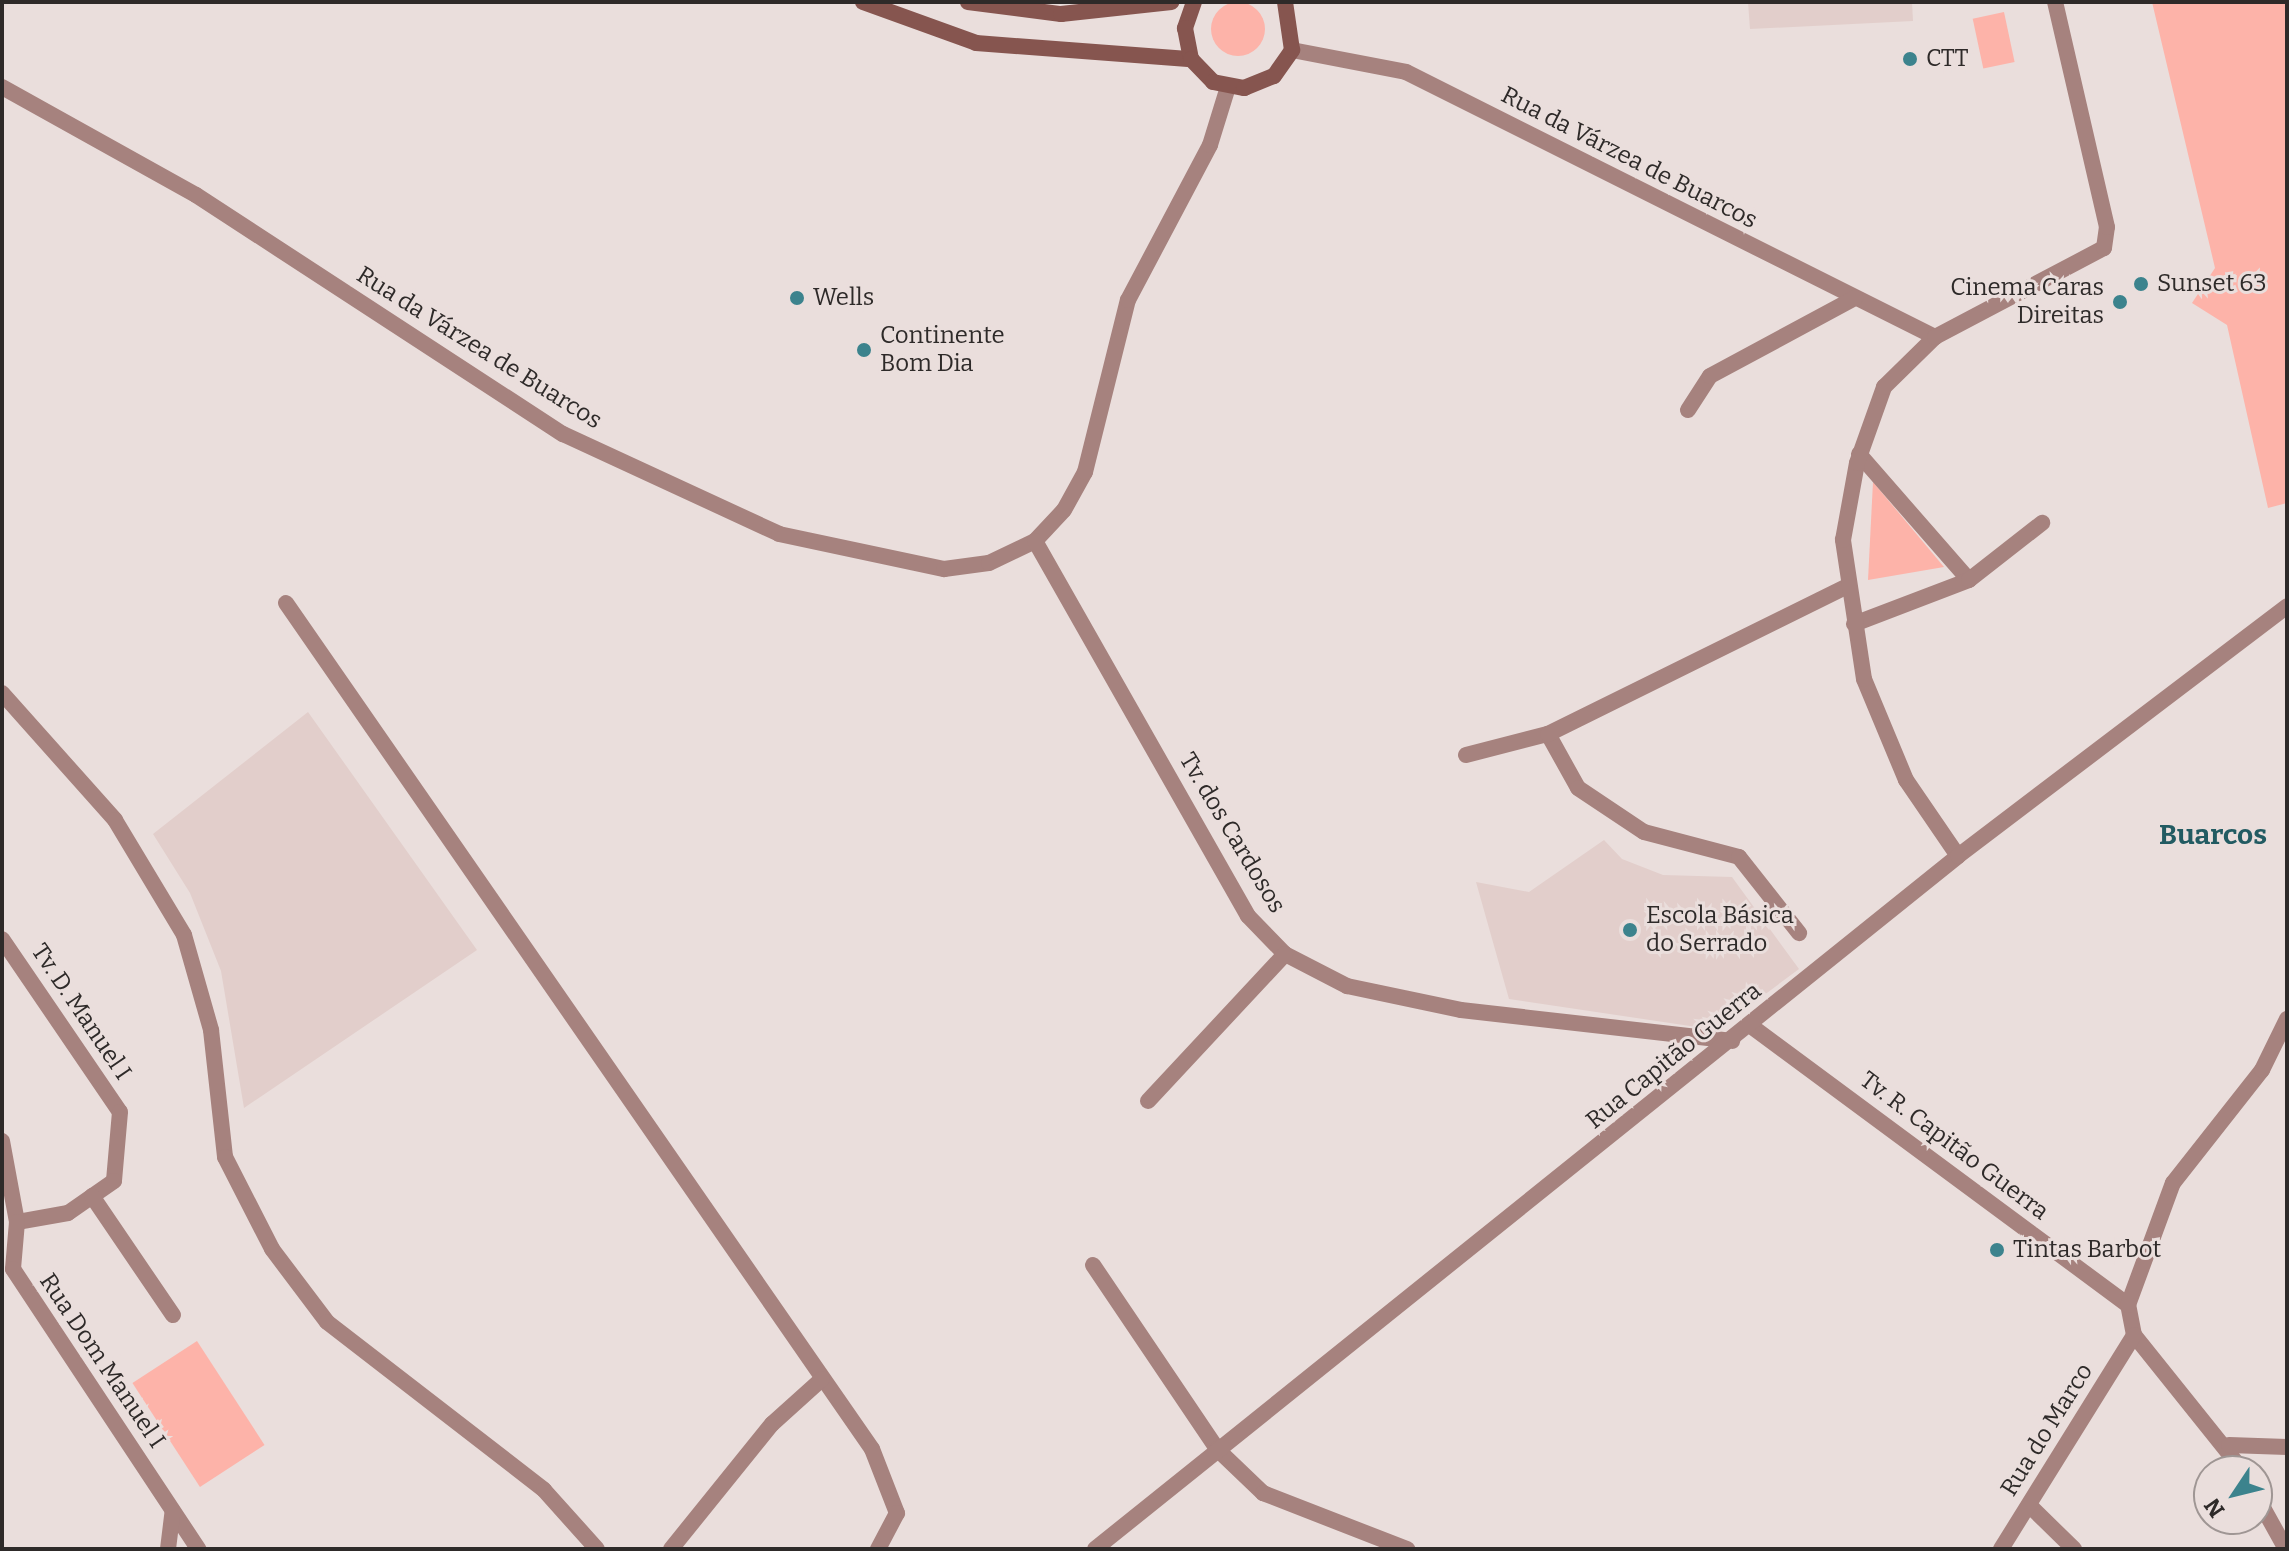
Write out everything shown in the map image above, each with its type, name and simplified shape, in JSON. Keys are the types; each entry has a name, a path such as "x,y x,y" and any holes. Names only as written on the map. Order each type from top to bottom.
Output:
{"main road":[{"path":"863,2 976,43 1191,59 1228,87 1274,76 1292,50 1290,7"},
{"path":"968,2 1061,14 1171,2"},
{"path":"1191,59 1185,28 1194,2"}],"street":[{"path":"1958,856 1906,780 1864,679 1843,540 1859,454 1884,387 1935,337 2104,248 2107,227 2055,2"},
{"name":"Rua da Várzea de Buarcos","path":"1292,50 1406,72 1935,337"},
{"name":"Rua da Várzea de Buarcos","path":"5,94 196,195 563,434 717,510 779,534 944,569 989,563 1035,541 1085,472 1128,300 1210,145 1228,87"},
{"path":"1688,410 1710,376 1855,298"},
{"path":"1859,454 1969,580"},
{"path":"1854,624 1969,580 2042,523"},
{"name":"Tv. dos Cardosos","path":"1035,541 1248,916 1285,954 1347,986 1461,1010 1732,1041"},
{"path":"1466,755 1548,734 1848,586"},
{"path":"286,603 872,1449 897,1513 878,1549"},
{"name":"Rua Capitão Guerra","path":"1095,1549 1751,1026 1958,856 2287,606"},
{"path":"2,693 115,820 184,935 211,1030 225,1157 272,1249 327,1322 544,1490 597,1549"},
{"path":"1548,734 1578,788 1644,832 1739,857 1799,933"},
{"name":"Tv. D. Manuel I","path":"2,939 120,1112 114,1181 68,1213 17,1222"},
{"path":"1148,1101 1285,954"},
{"path":"2234,1455 2134,1335 2128,1305 2173,1183 2262,1070 2287,1019"},
{"name":"Tv. R. Capitão Guerra","path":"1751,1026 2128,1305"},
{"name":"Rua Dom Manuel I","path":"2,1141 17,1222 7,1269 198,1549"},
{"path":"92,1196 173,1315"},
{"path":"1093,1265 1217,1449 1263,1493 1407,1549"},
{"name":"Rua do Marco","path":"2001,1549 2134,1335"},
{"path":"671,1549 772,1424 822,1379"},
{"path":"2229,1445 2287,1447"},
{"path":"2029,1505 2074,1549"},
{"path":"168,1549 173,1511"},
{"path":"2273,1526 2286,1549"}],"shaded area":[{"path":"1238,2 1257,10 1265,29 1257,48 1238,56 1219,48 1211,29 1219,10"},
{"path":"1748,2 1912,2 1913,21 1750,29"},
{"path":"2152,2 2287,2 2287,503 2268,508 2227,325 2192,303 2215,268"},
{"path":"2004,12 2015,62 1983,69 1973,19"},
{"path":"1873,482 1944,567 1868,580"},
{"path":"308,712 477,950 244,1108 221,971 190,893 153,834"},
{"name":"Escola Básica do Serrado","path":"1604,840 1622,859 1663,875 1732,877 1799,969 1717,1030 1509,999 1476,882 1529,892"},
{"path":"197,1341 265,1445 200,1487 132,1383"}],"place":[{"name":"CTT","path":"1910,59"},
{"name":"Sunset 63","path":"2141,284"},
{"name":"Wells","path":"797,298"},
{"name":"Cinema Caras Direitas","path":"2120,302"},
{"name":"Continente Bom Dia","path":"864,350"},
{"name":"Escola Básica do Serrado","path":"1630,930"},
{"name":"Tintas Barbot","path":"1997,1250"}],"district":[{"name":"Buarcos","path":"2213,835"}]}
